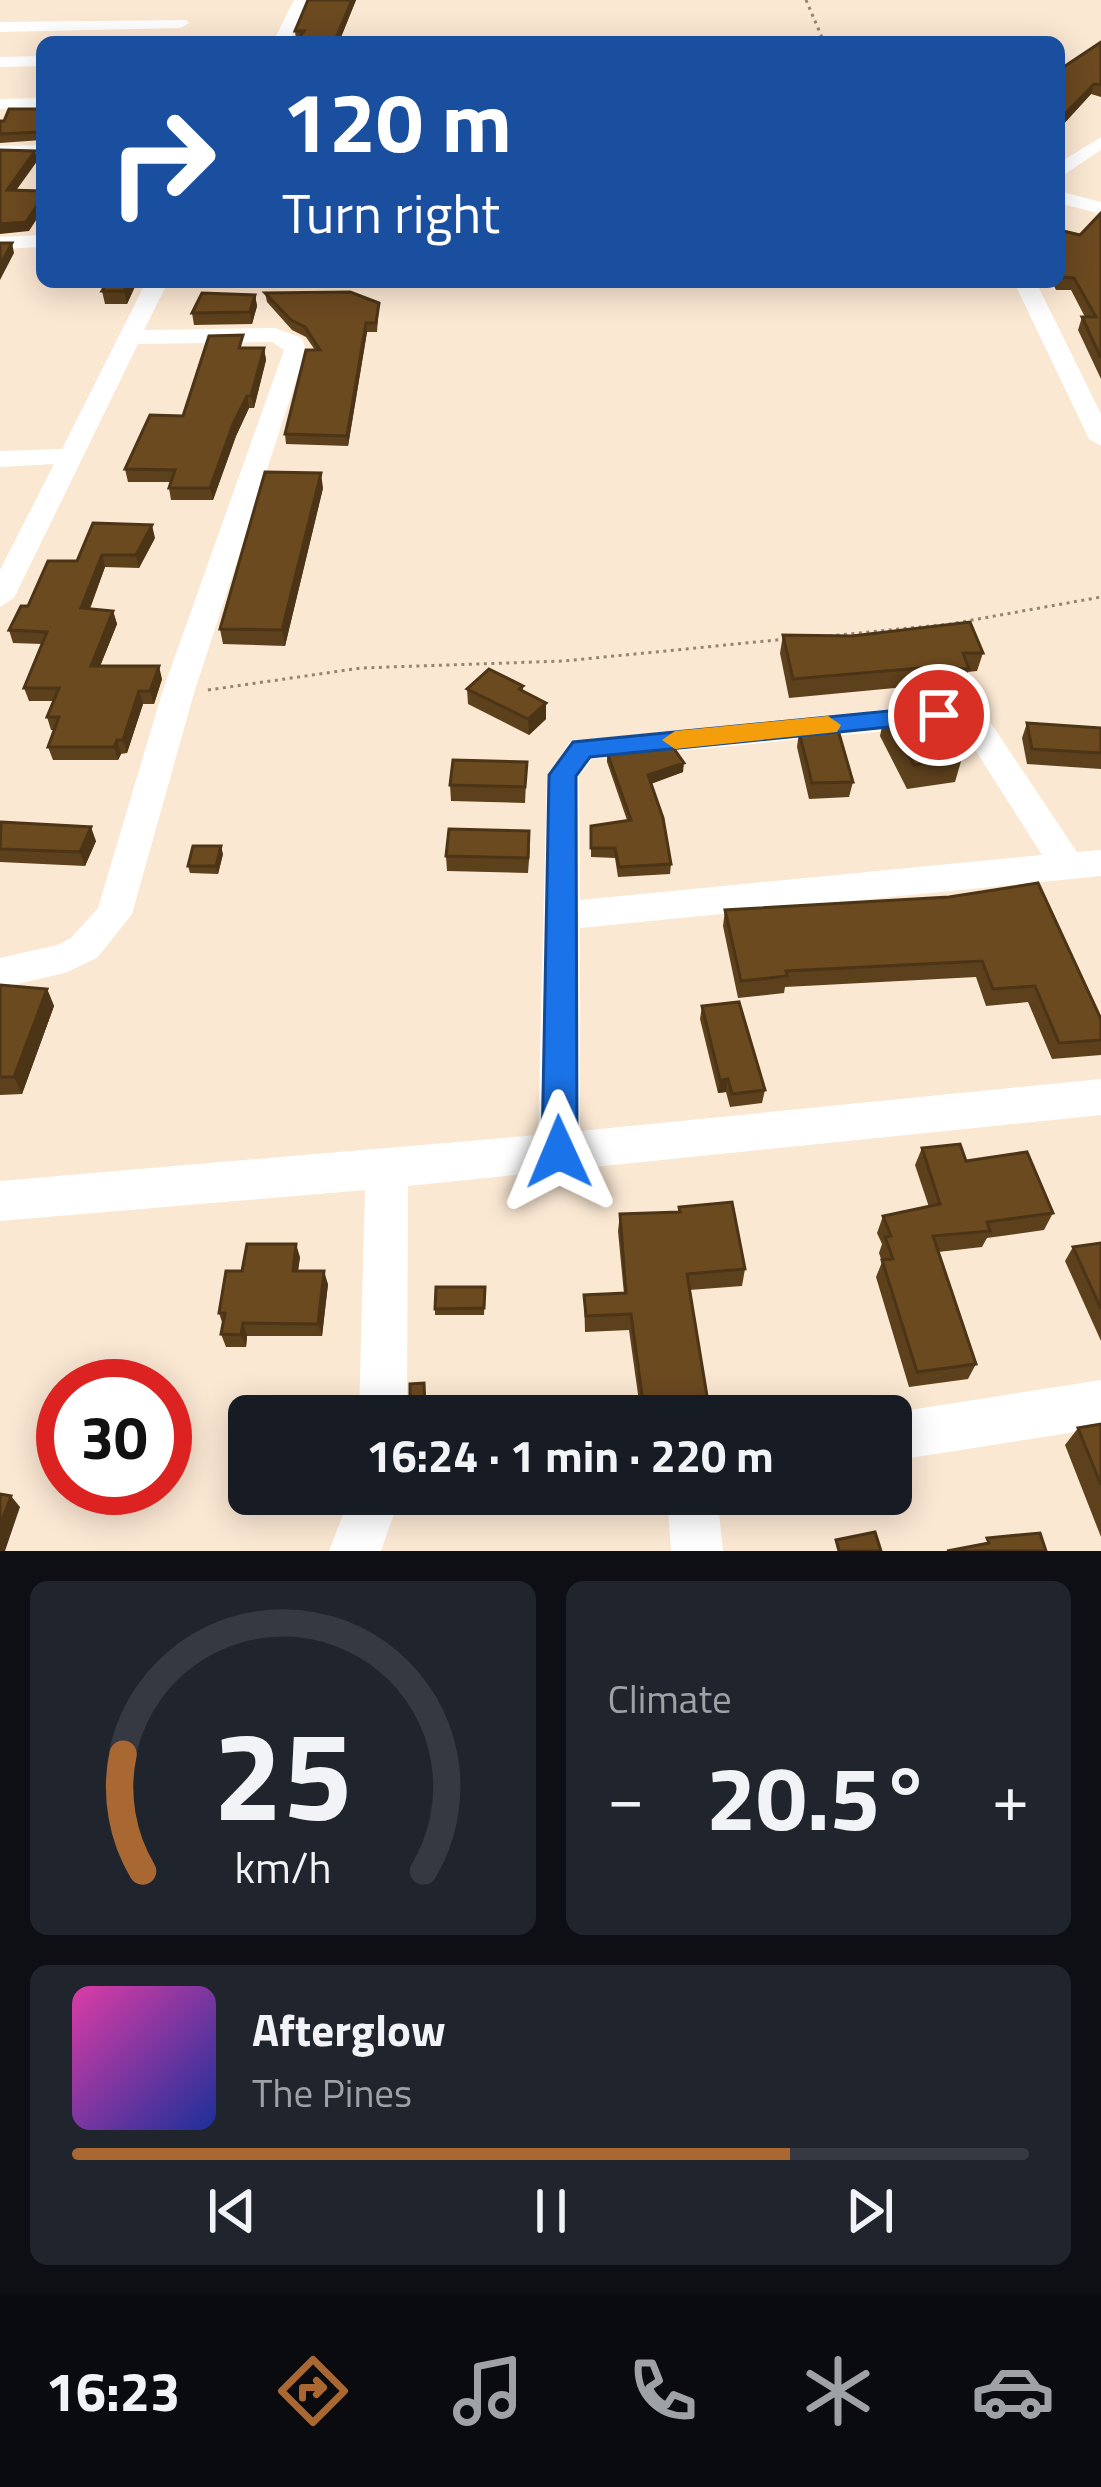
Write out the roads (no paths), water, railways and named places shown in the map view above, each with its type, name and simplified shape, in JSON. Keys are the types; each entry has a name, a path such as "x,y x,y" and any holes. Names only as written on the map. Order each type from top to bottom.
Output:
{"street":[{"path":"284,36 301,0"},
{"path":"0,27 185,18 175,36"},
{"path":"0,62 36,61"},
{"path":"0,104 36,104"},
{"path":"1065,168 1101,142"},
{"path":"0,151 36,150"},
{"path":"1065,199 1101,208"},
{"path":"0,243 36,242"},
{"path":"0,598 9,564 70,456 154,288"},
{"path":"1028,288 1101,439"},
{"path":"0,973 65,958 84,948 114,914 145,820 178,693 292,361 294,343 260,334 129,337"},
{"path":"0,459 70,456"},
{"path":"559,1152 562,775 582,749 939,715 975,724 1084,865"},
{"path":"560,916 1084,865"},
{"path":"0,1201 387,1169 1101,1097"},
{"path":"383,1395 387,1169"},
{"path":"912,1434 1101,1404"},
{"path":"355,1551 368,1515"},
{"path":"694,1515 697,1551"}]}
